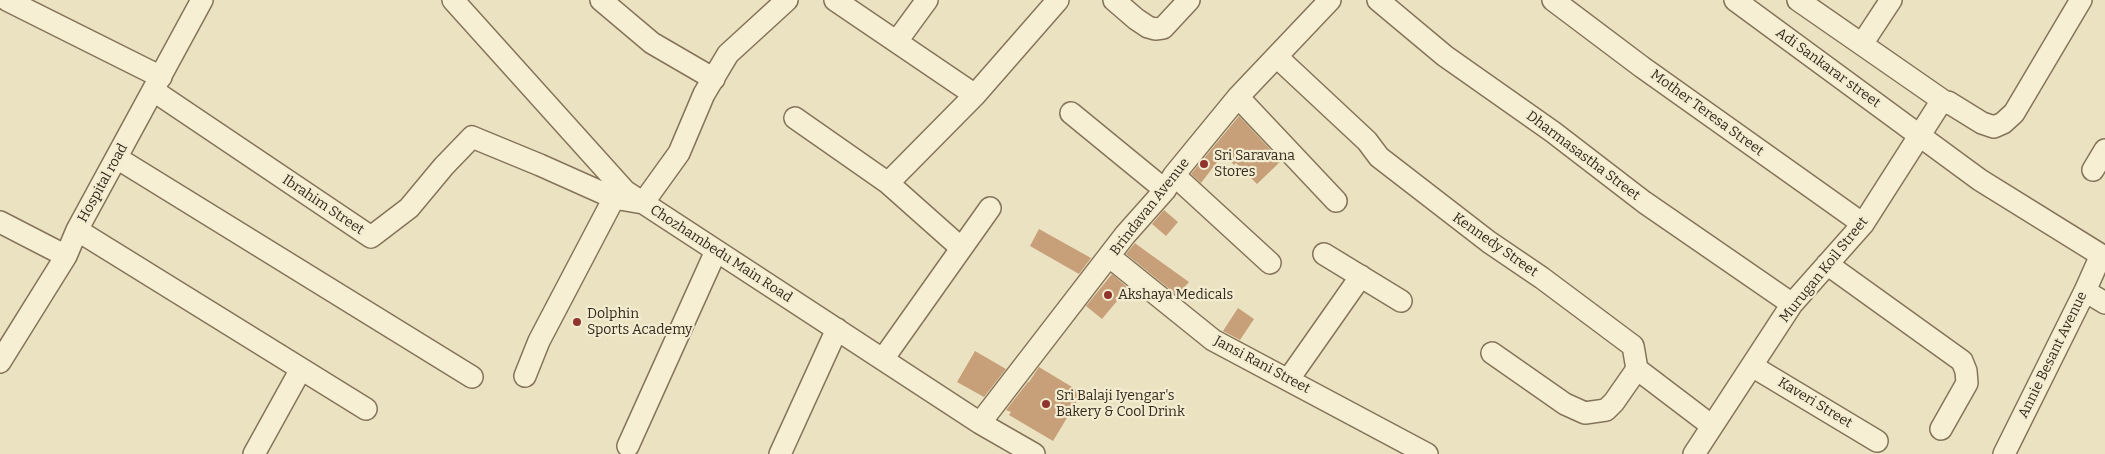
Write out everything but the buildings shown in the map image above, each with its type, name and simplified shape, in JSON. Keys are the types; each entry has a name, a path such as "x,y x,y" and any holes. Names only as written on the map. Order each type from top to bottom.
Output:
{"street":[{"path":"7,0 158,84"},
{"name":"Hospital road","path":"0,362 66,256 77,230 202,0"},
{"name":"Chozhambedu Main Road","path":"453,0 625,191 980,423 1034,454"},
{"path":"601,0 652,43 714,79"},
{"path":"643,203 679,153 704,94 728,54 787,0"},
{"path":"836,0 975,95"},
{"path":"897,41 927,0"},
{"path":"888,183 975,95 1058,0"},
{"path":"1114,0 1136,19 1155,29 1163,28 1168,24 1189,0"},
{"name":"Brindavan Avenue","path":"980,423 1125,235 1238,98 1330,0"},
{"name":"Dharmasastha Street","path":"1378,0 1445,56 1553,132 1644,202 1792,304"},
{"name":"Mother Teresa Street","path":"1553,0 1642,67 1863,224"},
{"name":"Adi Sankarar street","path":"1735,0 1980,180 2100,255"},
{"path":"1798,0 1945,102 1982,123 1994,127 2003,123 2014,113 2081,0"},
{"path":"1862,44 1891,0"},
{"name":"Kennedy Street","path":"1277,57 1368,141 1385,162 1489,242 1557,288 1633,346 1636,369"},
{"name":"Ibrahim Street","path":"158,84 371,237 409,208 444,166 472,137 614,198 643,203"},
{"path":"1238,98 1336,201"},
{"name":"Murugan Koil Street","path":"1698,452 1712,426 1792,304 1863,224 1939,105 1945,102"},
{"path":"1071,113 1170,182 1270,263"},
{"path":"795,118 888,183 960,247"},
{"path":"2093,170 2105,150"},
{"path":"117,158 472,377"},
{"path":"525,376 539,341 614,198"},
{"path":"883,359 960,247 990,208"},
{"path":"0,222 66,256"},
{"path":"77,230 366,409"},
{"path":"628,446 716,251"},
{"path":"1324,254 1401,301"},
{"name":"Annie Besant Avenue","path":"2004,454 2085,291 2100,255"},
{"name":"Jansi Rani Street","path":"1110,256 1214,340 1427,454"},
{"path":"1828,264 1962,361 1966,371 1967,383 1941,429"},
{"path":"1288,380 1361,276"},
{"path":"2085,291 2105,303"},
{"path":"780,454 837,329"},
{"path":"1492,353 1565,404 1585,413 1606,410 1614,402 1636,369 1712,426"},
{"name":"Kaveri Street","path":"1752,366 1877,441"},
{"path":"254,454 301,369"}],"place":[{"name":"Sri Saravana Stores","path":"1204,164"},
{"name":"Akshaya Medicals","path":"1108,295"},
{"name":"Dolphin Sports Academy","path":"577,322"},
{"name":"Sri Balaji Iyengar's Bakery & Cool Drink","path":"1046,404"}]}
